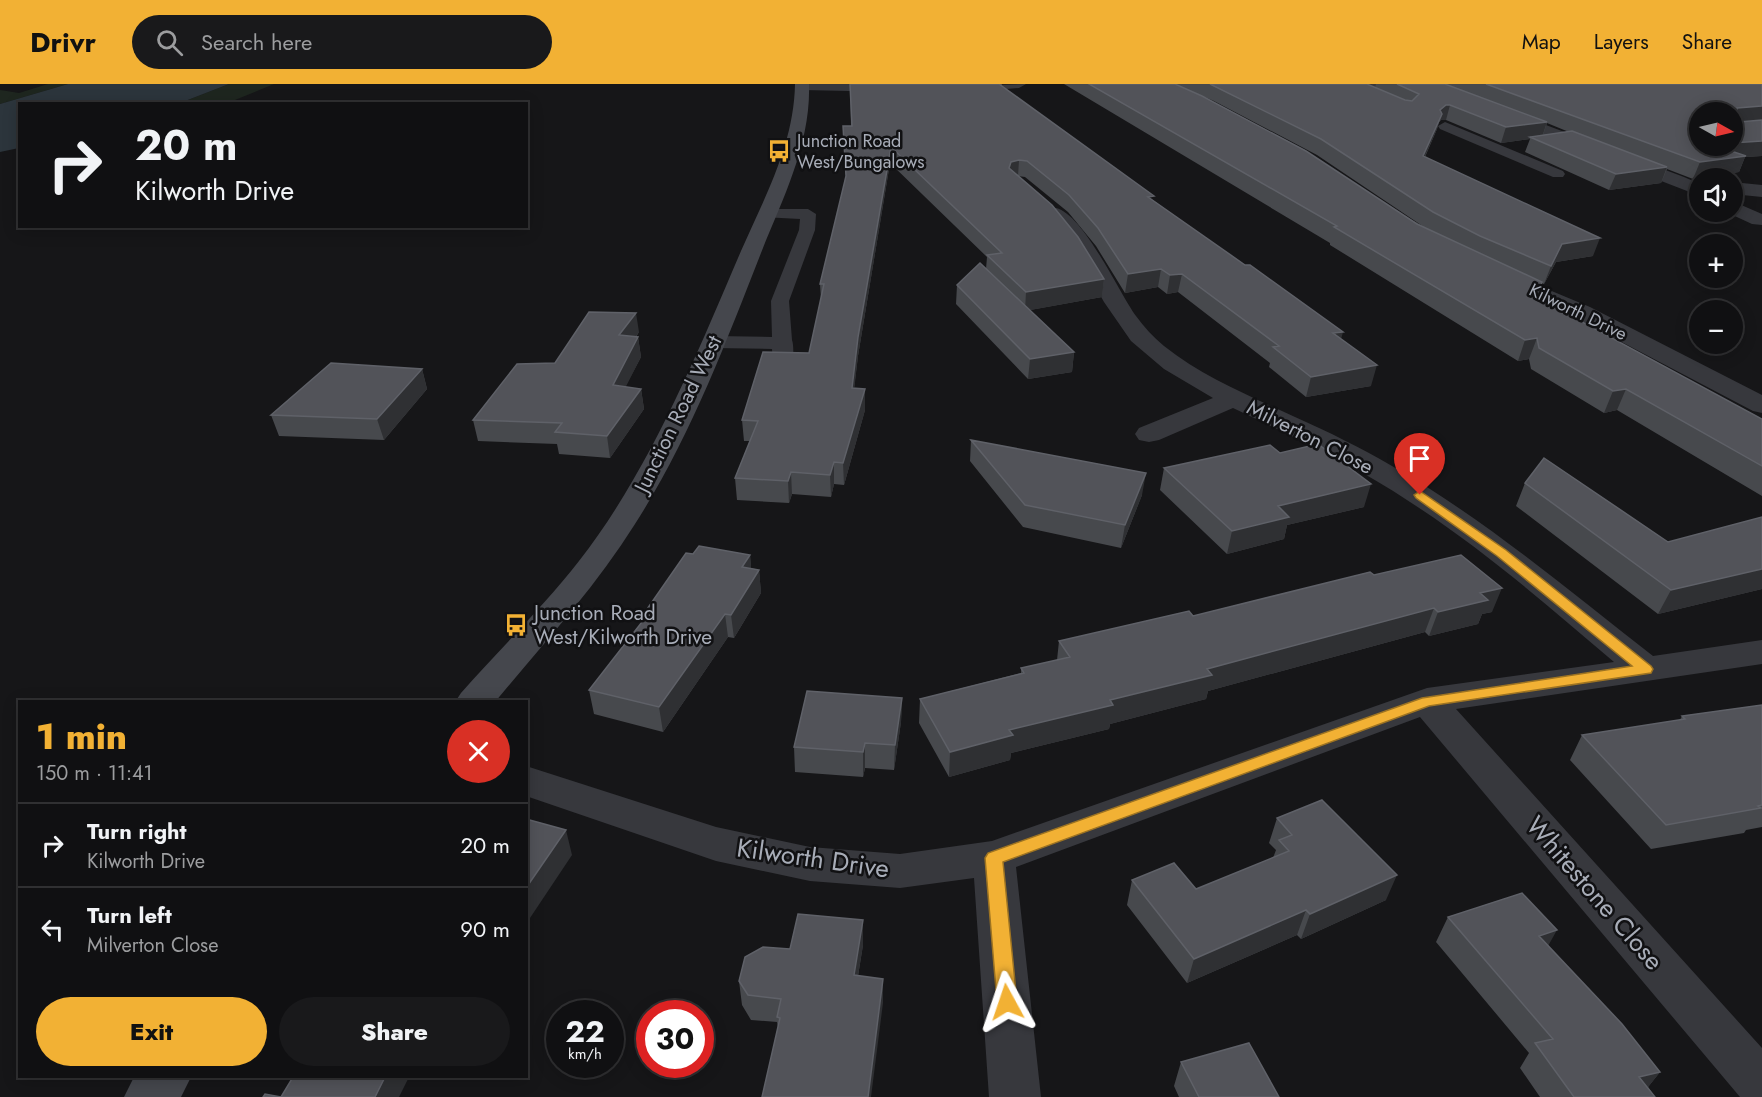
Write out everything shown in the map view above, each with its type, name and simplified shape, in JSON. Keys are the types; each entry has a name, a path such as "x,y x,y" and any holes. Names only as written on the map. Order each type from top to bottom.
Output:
{"street":[{"path":"941,89 1019,84"},
{"path":"1423,84 1689,186"},
{"path":"802,85 906,88"},
{"name":"Junction Road West","path":"476,700 590,567 621,524 656,464 714,342 798,137 802,85"},
{"path":"1678,181 1689,183"},
{"path":"1743,189 1762,191"},
{"name":"Milverton Close","path":"1034,196 1059,217 1087,251 1135,331 1153,349 1180,368 1234,398 1323,440 1420,495 1502,553 1646,669"},
{"path":"1743,212 1759,220"},
{"name":"Kilworth Drive","path":"1476,265 1582,312 1762,405"},
{"name":"Milverton Close","path":"1149,434 1234,398"},
{"name":"Kilworth Drive","path":"528,782 716,844 810,864 900,871 994,858 1427,701 1762,652"},
{"name":"Whitestone Close","path":"1427,701 1762,1085"},
{"path":"994,858 1015,1097"},
{"path":"150,1097 165,1078"}],"lane":[{"path":"1325,84 1336,88 1353,87 1377,90"},
{"path":"1445,126 1558,174"},
{"path":"1501,150 1570,140"},
{"path":"767,214 808,214 807,230 780,300 784,343 783,365"},
{"path":"714,342 784,343"}],"shaded area":[{"path":"48,84 68,84 0,104 0,90 19,93"},
{"path":"68,84 229,84 183,102 18,102 18,148 0,152 0,104"},
{"path":"229,84 274,84 235,100 478,102 183,102"}],"building":[{"path":"850,84 999,84 1154,196 1148,197 1245,265 1250,265 1343,332 1333,333 1377,365 1311,377 1273,347 1279,346 1182,274 1170,275 1161,269 1128,274 1098,228 1069,195 1027,161 1019,160 1011,162 1009,168 1052,205 1078,237 1104,279 1026,292 987,255 1002,253 891,147 858,337 852,388 865,389 843,463 834,462 830,475 791,472 788,481 735,478 758,421 742,420 763,352 809,353 824,284 820,284 846,176 843,126 852,126"},
{"path":"1089,84 1175,84 1306,151 1417,224 1542,282 1534,296 1762,419 1762,466 1626,389 1613,391 1539,348 1537,338 1525,340 1334,227 1337,226"},
{"path":"1210,84 1367,84 1412,101 1419,94 1397,84 1445,84 1547,122 1506,127 1446,105 1440,110 1442,114 1423,156 1600,238 1562,244 1551,266 1480,236 1433,212 1321,139"},
{"path":"1486,84 1762,84 1762,106 1743,108 1743,102 1689,102 1689,156 1746,156 1700,162"},
{"path":"1762,120 1762,141 1743,142 1743,122"},
{"path":"1572,131 1667,167 1616,174 1530,137"},
{"path":"980,263 1074,352 1030,359 957,285"},
{"path":"589,312 636,313 619,335 638,337 613,385 641,389 607,436 555,432 562,423 473,420 517,364 555,363"},
{"path":"331,363 422,369 377,419 271,415"},
{"path":"971,440 1146,473 1125,525 1025,505"},
{"path":"1318,444 1371,484 1278,506 1289,517 1232,531 1164,468 1270,445 1280,453"},
{"path":"1544,458 1668,542 1762,517 1762,569 1671,590 1525,483"},
{"path":"699,546 750,555 742,567 759,570 731,615 725,614 659,707 589,690 649,613 645,612 686,553 693,554"},
{"path":"1461,555 1502,588 1480,593 1488,600 1438,612 1434,608 1207,669 1212,675 1110,700 1113,705 1009,730 1013,735 950,752 920,699 1024,673 1021,668 1070,657 1059,641 1189,611 1193,616 1370,572 1374,575"},
{"path":"807,691 902,698 895,745 865,743 863,752 794,747"},
{"path":"1762,705 1762,805 1758,806 1761,808 1666,825 1582,735 1685,719 1682,716"},
{"path":"1322,800 1397,875 1310,914 1306,910 1194,959 1132,880 1174,863 1196,889 1289,851 1279,840 1292,835 1277,818"},
{"path":"528,820 566,830 528,885"},
{"path":"1522,893 1557,930 1539,936 1622,1024 1660,1072 1639,1077 1655,1097 1574,1097 1535,1043 1553,1039 1448,917"},
{"path":"798,914 863,920 854,975 883,979 868,1097 762,1097 780,1018 777,1017 781,999 748,995 739,981 745,957 763,947 790,949"},
{"path":"1249,1043 1279,1097 1199,1097 1181,1062"},
{"path":"292,1078 384,1078 375,1097 281,1097"},
{"path":"265,1094 281,1097 263,1097"}],"place":[{"name":"Junction Road West/Bungalows","path":"779,151"},
{"name":"Junction Road West/Kilworth Drive","path":"516,625"}],"route":[{"path":"1007,1002 994,858 1427,701 1646,669 1502,553 1420,495"}]}
